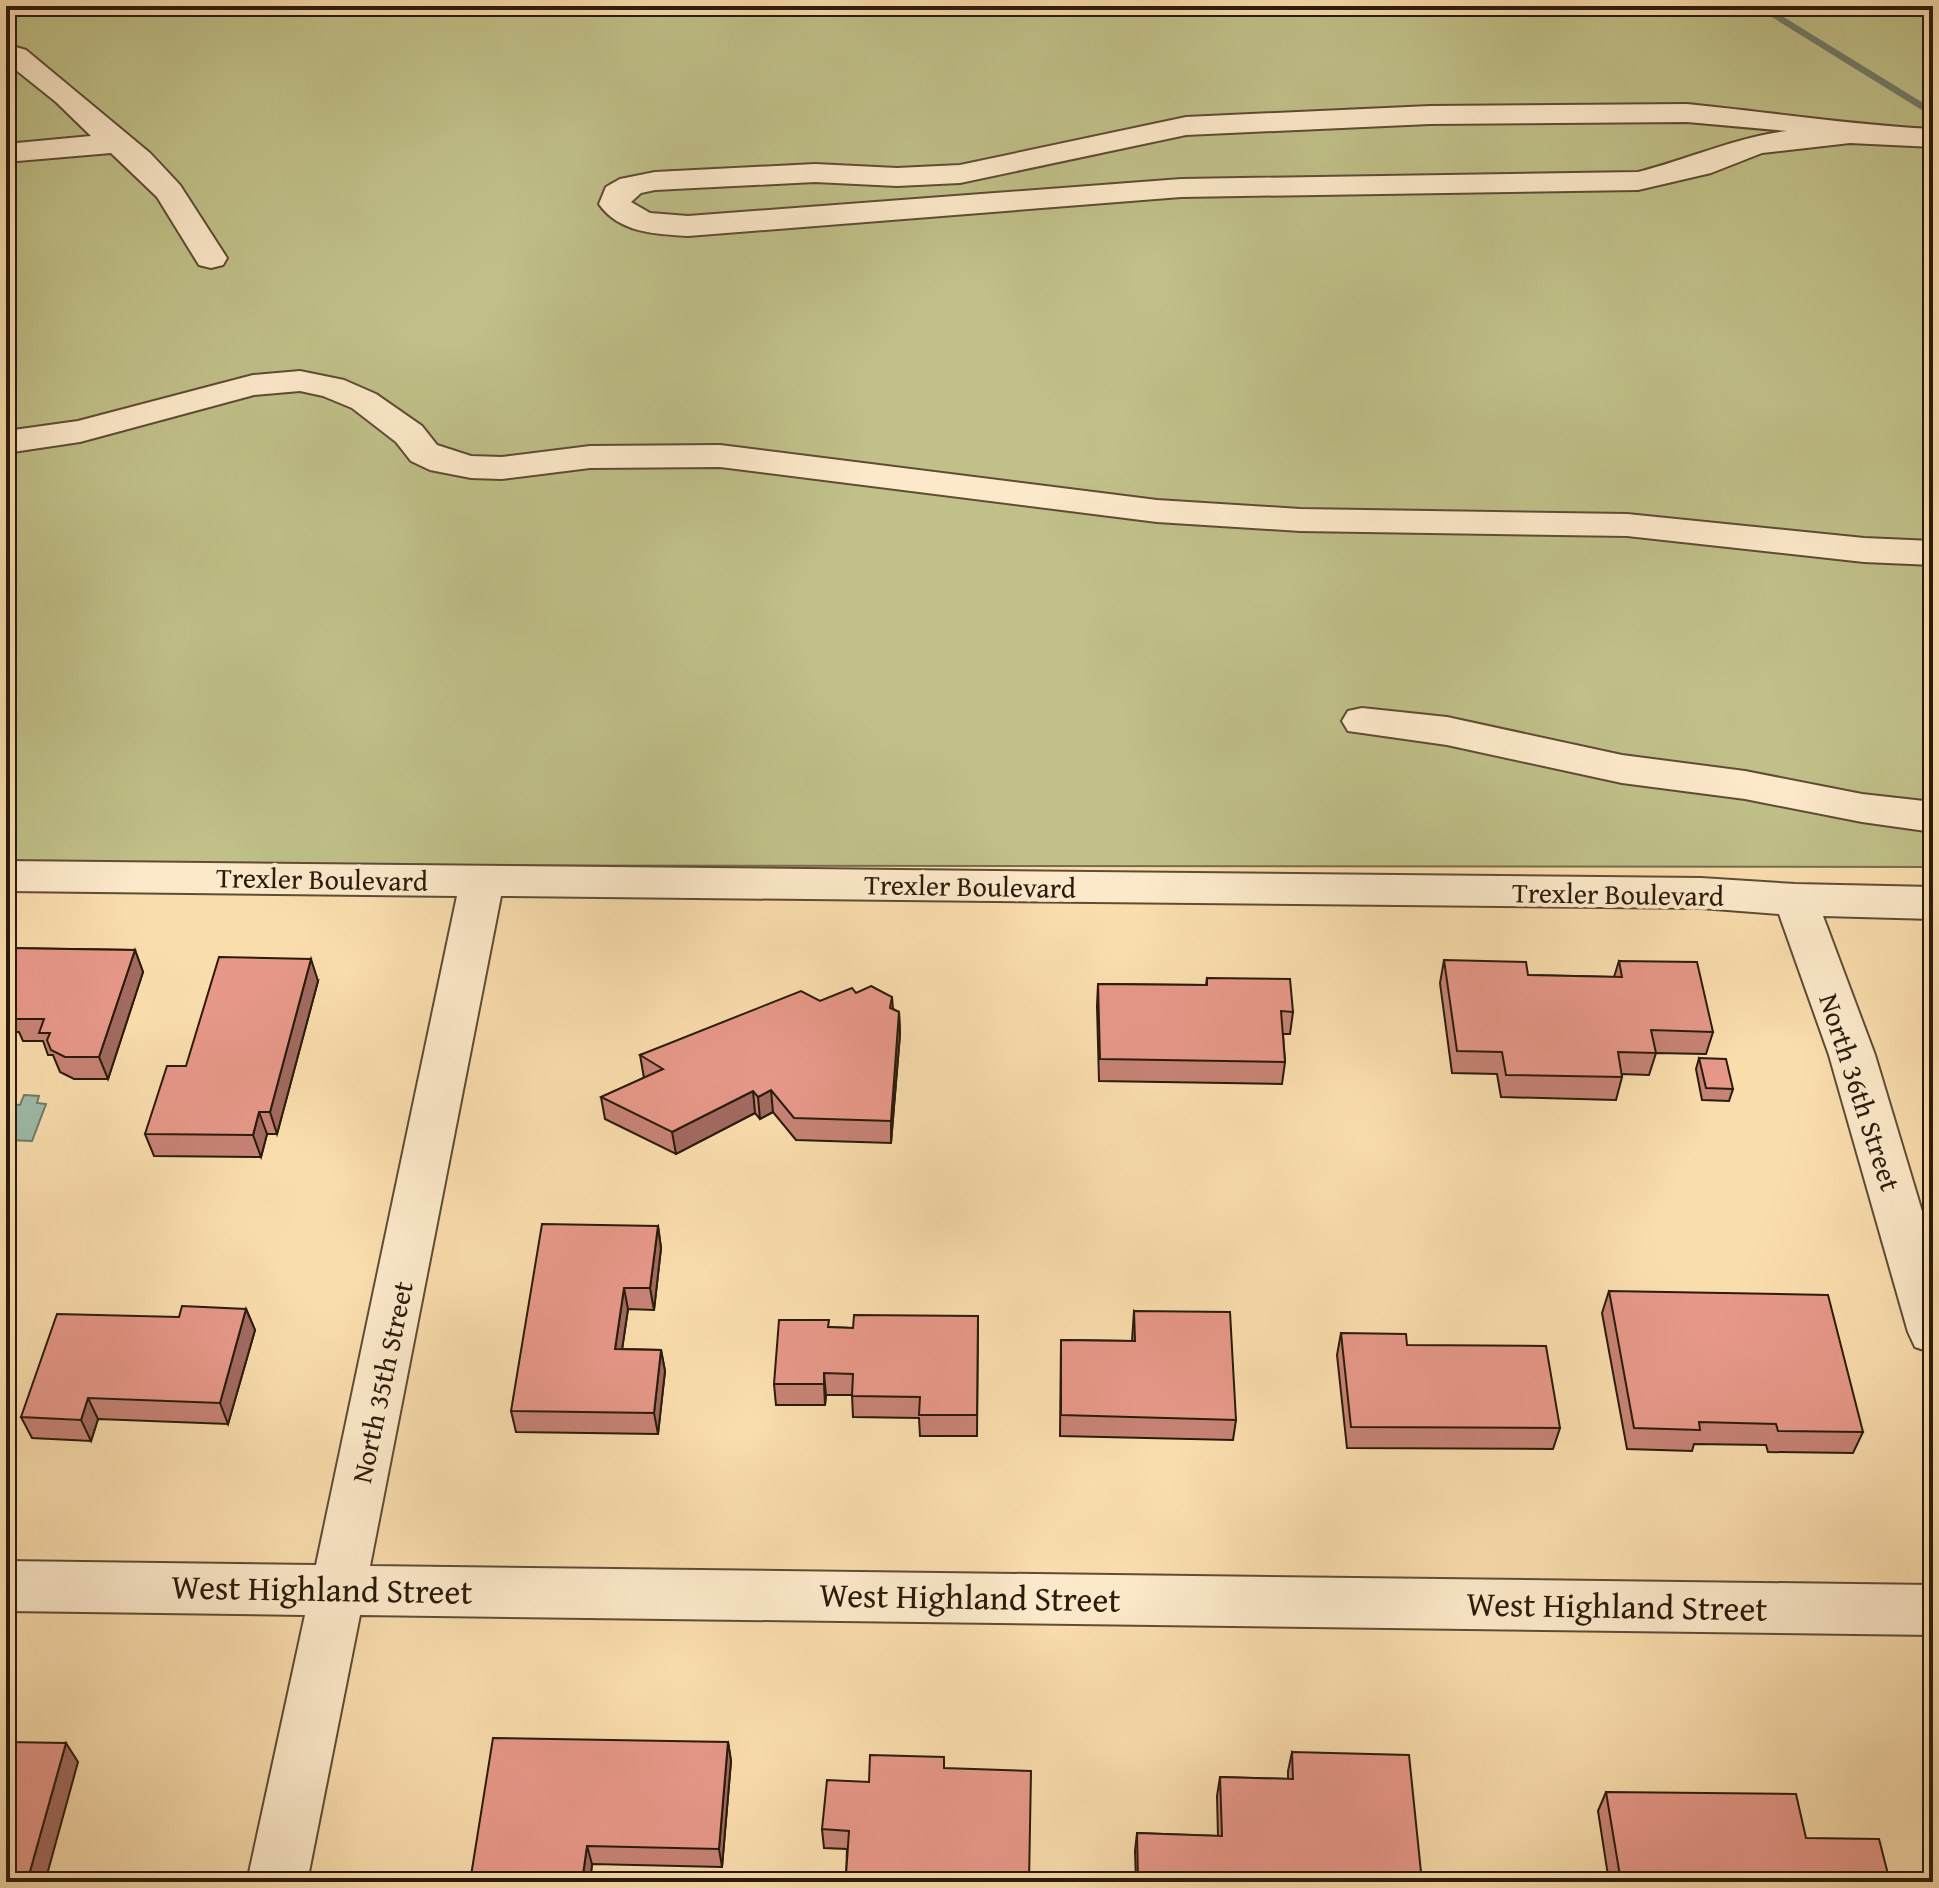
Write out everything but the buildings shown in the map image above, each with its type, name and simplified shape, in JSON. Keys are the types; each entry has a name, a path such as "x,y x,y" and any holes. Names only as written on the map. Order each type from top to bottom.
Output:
{"street":[{"path":"6,53 16,56 67,96 169,192 211,258"},
{"path":"1850,134 1756,144 1700,166 1638,181 1181,188 688,226 646,224 623,214 615,204 617,194 631,186 655,181 815,173 897,177 960,174 1036,161 1152,130 1186,126 1430,115 1687,113 1794,123 1850,134 1933,138"},
{"path":"6,153 117,143"},
{"path":"6,442 80,431 253,385 300,381 332,387 364,401 409,434 424,453 443,462 471,467 502,468 590,457 720,456 1157,511 1300,520 1627,525 1864,550 1933,553"},
{"path":"1362,721 1447,731 1622,769 1745,785 1862,808 1933,817"},
{"name":"Trexler Boulevard","path":"6,876 1701,893 1795,900 1933,903"},
{"name":"North 35th Street","path":"277,1882 482,881"},
{"name":"North 36th Street","path":"1795,900 1852,1055 1933,1332"},
{"name":"West Highland Street","path":"6,1586 1933,1610"}],"green space":[{"path":"6,6 1933,6 1933,867 6,865"}],"shaded area":[{"path":"24,1095 39,1096 37,1103 46,1104 32,1141 6,1140 6,1104 20,1105"}],"waterway":[{"path":"1759,6 1933,114"}]}
